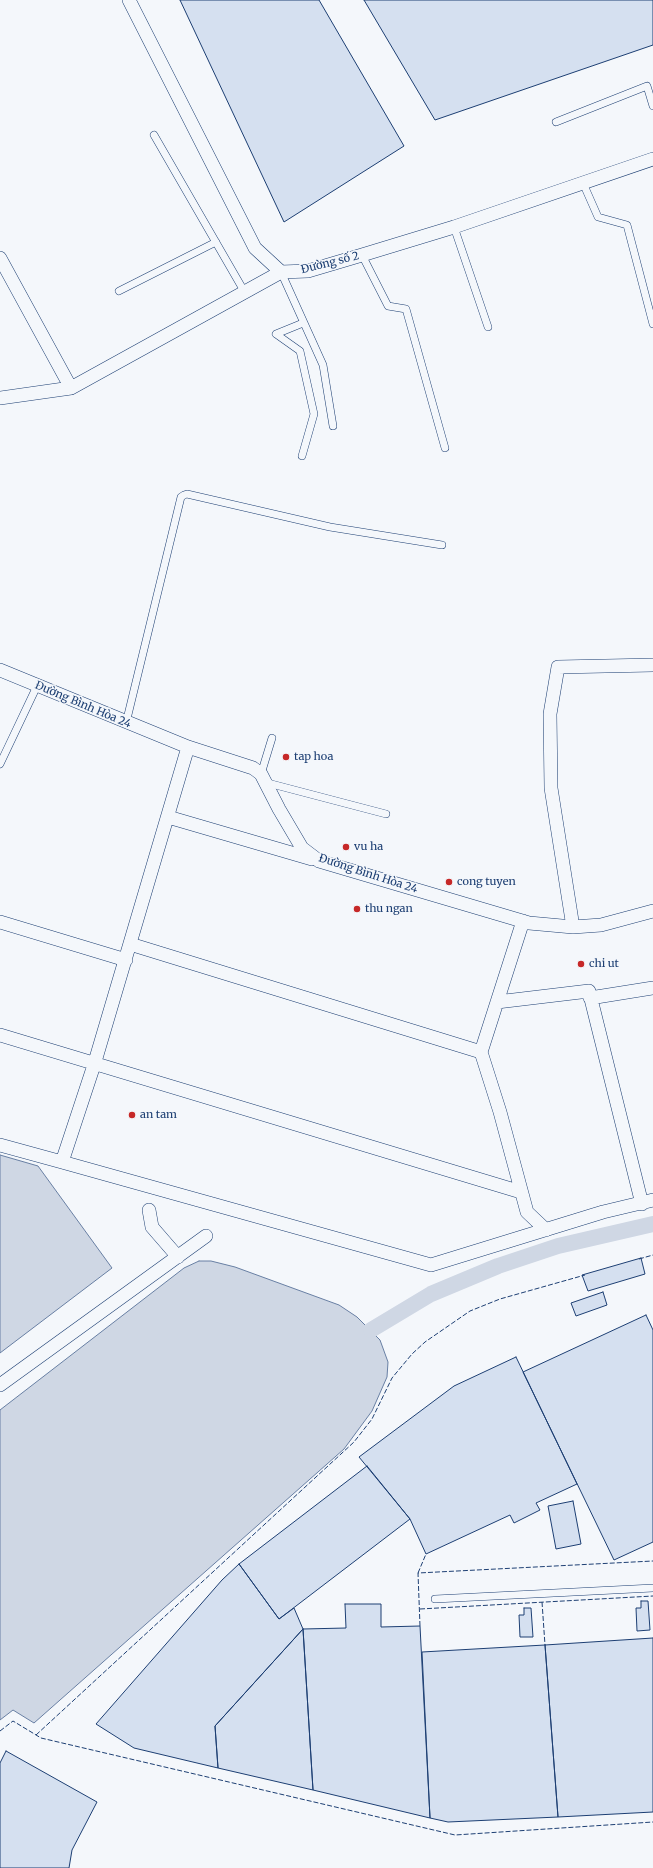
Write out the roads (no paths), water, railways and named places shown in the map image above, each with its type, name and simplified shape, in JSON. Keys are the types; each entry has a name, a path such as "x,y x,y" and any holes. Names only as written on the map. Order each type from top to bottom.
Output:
{"street":[{"path":"0,398 71,388 244,291 281,272 255,248 129,0"},
{"name":"Đường số 2","path":"281,272 308,270 362,255 454,227 653,159"},
{"path":"0,258 71,388"},
{"path":"572,927 551,788 550,714 558,667 653,666"},
{"name":"Đường Bình Hòa 24","path":"0,670 126,723 188,747 243,764 263,778 302,848 319,861 523,921 572,927 601,925 653,911"},
{"path":"62,1162 94,1065 126,960 188,747"},
{"path":"168,817 319,861"},
{"path":"523,921 481,1052 500,1112 527,1212 546,1230"},
{"path":"0,922 126,960"},
{"path":"130,944 481,1052"},
{"path":"590,998 653,988"},
{"path":"0,1145 431,1265 603,1212 648,1202 589,991 497,1002"},
{"path":"0,1035 94,1065 521,1192"},
{"path":"149,1210 152,1227 178,1257"},
{"path":"0,1385 206,1236"}],"lane":[{"path":"556,122 647,86 653,106"},
{"path":"154,136 244,291"},
{"path":"584,183 598,217 627,226 653,324"},
{"path":"454,227 488,327"},
{"path":"119,291 216,242"},
{"path":"362,255 388,306 406,309 445,448"},
{"path":"281,272 323,365 333,426"},
{"path":"302,456 314,414 300,351 276,334 303,323"},
{"path":"126,723 179,504 184,494 330,527 442,544"},
{"path":"0,764 37,686"},
{"path":"272,738 263,778 386,814"},
{"path":"435,1599 653,1588"}],"waterway":[{"path":"371,1330 431,1294 498,1266 558,1246 653,1224"}],"place":[{"name":"tap hoa","path":"286,757"},
{"name":"vu ha","path":"346,847"},
{"name":"cong tuyen","path":"449,882"},
{"name":"thu ngan","path":"357,909"},
{"name":"chi ut","path":"581,964"},
{"name":"an tam","path":"132,1115"}]}
